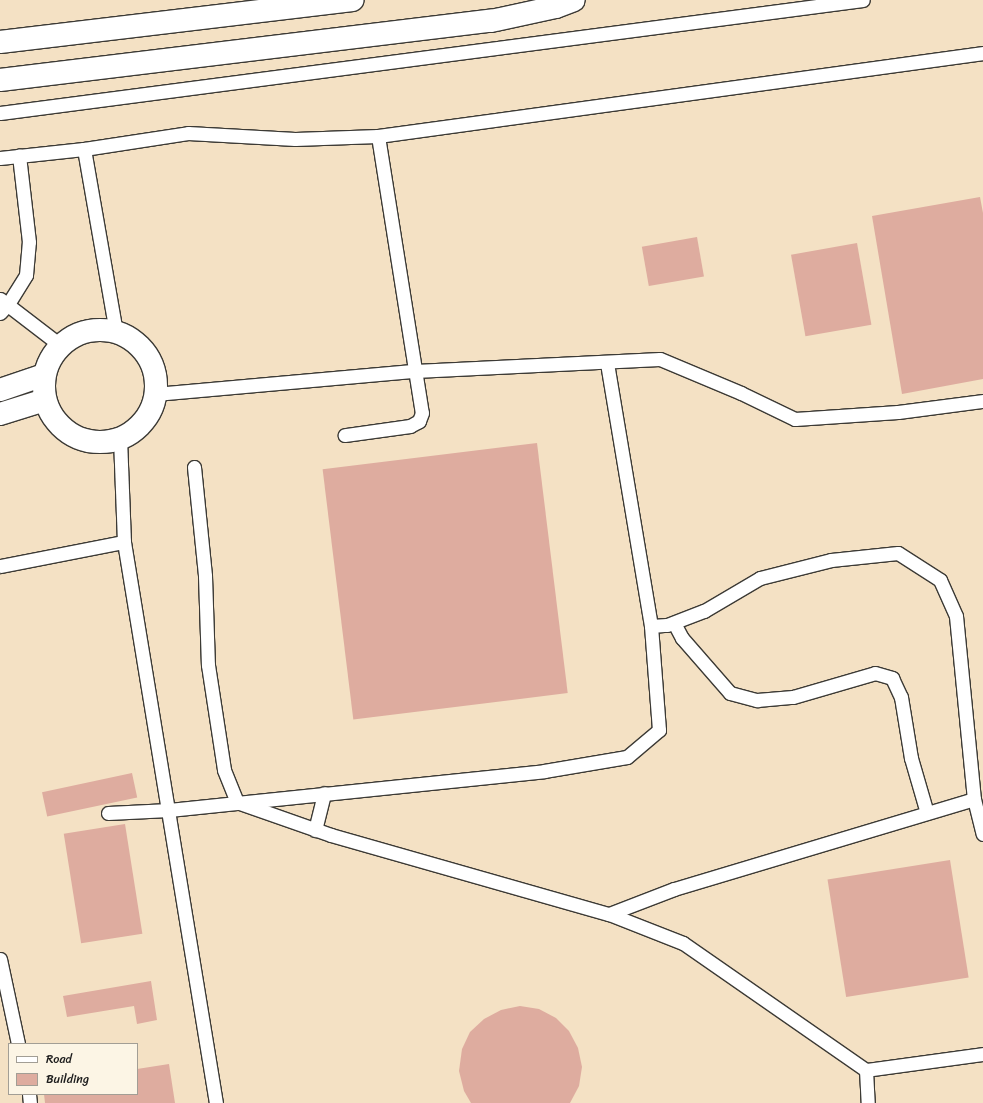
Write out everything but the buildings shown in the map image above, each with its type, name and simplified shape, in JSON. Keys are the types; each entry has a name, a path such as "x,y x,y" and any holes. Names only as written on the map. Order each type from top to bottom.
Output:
{"street":[{"path":"0,42 353,0"},
{"path":"0,80 491,21 556,7 574,0"},
{"path":"102,329 116,332 131,339 143,350 151,363 156,378 155,394 151,408 143,421 133,431 120,438 101,442 83,440 66,431 53,417 45,400 43,388 44,375 53,354 60,345 73,336 87,331 102,329"},
{"path":"0,390 44,375"},
{"path":"0,414 45,400"}],"lane":[{"path":"0,113 863,0"},
{"path":"0,158 84,149 188,133 296,139 378,136 983,53"},
{"path":"345,436 410,426 419,421 422,413 378,136"},
{"path":"84,149 116,332"},
{"path":"19,156 29,242 26,275 3,305 60,345"},
{"path":"155,394 416,371 660,360 742,393 795,418 898,412 983,401"},
{"path":"108,812 169,810 544,771 628,757 659,730 651,626 607,363"},
{"path":"120,438 124,542 216,1103"},
{"path":"194,467 205,576 208,665 224,770 237,802 315,830 609,914 684,943 866,1070 983,1054"},
{"path":"0,566 124,542"},
{"path":"651,626 667,625 704,611 760,578 831,560 898,553 940,580 956,616 974,799 983,834"},
{"path":"674,623 682,638 730,693 757,700 793,696 875,673 892,678 901,697 911,758 926,813"},
{"path":"315,830 324,793"},
{"path":"609,914 674,889 974,799"},
{"path":"0,959 18,1043"},
{"path":"866,1070 868,1103"}]}
